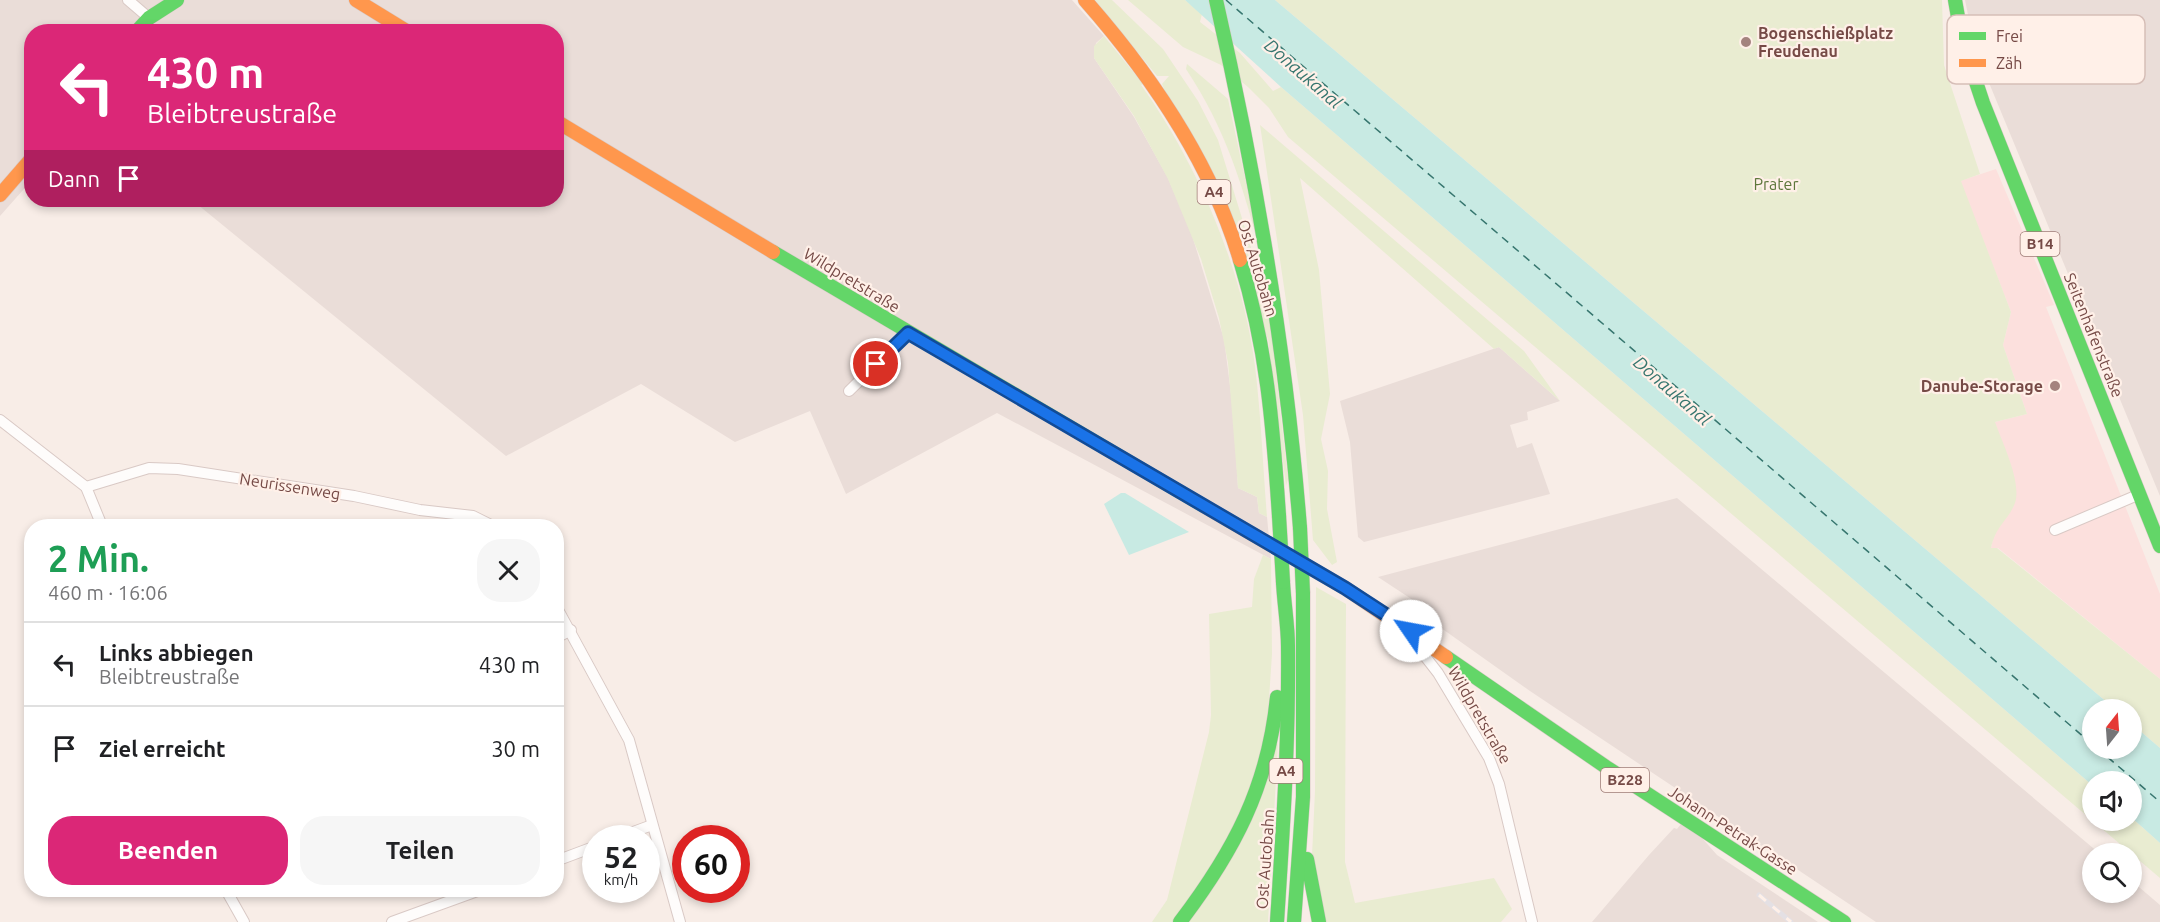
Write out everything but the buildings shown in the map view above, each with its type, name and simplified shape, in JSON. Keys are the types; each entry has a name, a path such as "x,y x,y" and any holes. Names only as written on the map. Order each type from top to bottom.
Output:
{"main road":[{"path":"143,24 177,0"},
{"path":"356,0 395,24"},
{"name":"Ost Autobahn","path":"1085,0 1146,72 1182,127 1209,179 1231,231 1250,290 1264,353 1279,516 1284,619 1288,642 1286,782 1277,922"},
{"name":"Ost Autobahn","path":"1216,0 1250,151 1269,249 1283,352 1299,528 1303,593 1303,797 1294,922"},
{"name":"Seitenhafenstraße","path":"1955,0 1958,15"},
{"name":"Seitenhafenstraße","path":"1977,84 2160,546"},
{"name":"Wildpretstraße","path":"564,126 908,333 1345,588 1427,642"},
{"path":"0,195 24,167"},
{"path":"1180,922 1230,853 1258,790 1276,707 1279,642 1284,619"},
{"name":"Johann-Petrak-Gasse","path":"1427,642 1606,767 1844,922"},
{"path":"1303,797 1308,865 1319,922"}],"street":[{"path":"128,0 149,18"},
{"path":"849,391 908,333"},
{"path":"0,420 86,487 99,519"},
{"name":"Neurissenweg","path":"86,487 149,468 178,469 354,496 420,510 473,516 479,519"},
{"path":"2055,530 2140,494"},
{"path":"564,619 630,740 652,825"},
{"path":"564,634 571,630"},
{"name":"Wildpretstraße","path":"1427,642 1423,647 1424,655 1438,673 1489,758 1499,784 1532,922"},
{"path":"564,858 582,851"},
{"path":"660,853 680,922"},
{"path":"230,897 244,922"},
{"path":"392,922 461,897"}],"shaded area":[{"path":"0,0 1072,0 1104,36 1096,43 1094,58 1134,117 1168,178 1191,232 1224,339 1234,417 1238,488 1257,497 1259,513 1267,517 1271,559 997,413 846,494 810,411 735,442 641,384 506,456 201,207 564,207 564,24 24,24 24,189 0,216"},
{"path":"1965,0 2160,0 2160,496 1989,84 2145,84 2145,15 1968,15"},
{"path":"1996,169 2054,305 2046,307 2160,594 2160,679 1998,548 1991,548 1995,530 2008,515 1995,422 2027,414 2003,345 2011,312 1960,181"},
{"path":"1499,347 1560,401 1527,412 1528,420 1510,425 1517,448 1532,443 1550,494 1364,542 1358,537 1350,442 1340,401"},
{"path":"1677,498 2087,843 2082,843 2082,903 2142,903 2142,890 2160,905 2160,922 1876,922 1530,691 1427,618 1431,612 1378,577"},
{"path":"1681,824 1702,838 1717,855 1818,922 1592,922 1649,855 1674,828 1677,829"}],"green space":[{"path":"1095,0 1112,0 1163,49 1198,101 1218,140 1268,303 1288,479 1286,486 1268,339 1162,84 1169,76 1157,76"},
{"path":"1128,0 1185,0 1202,14 1200,22 1240,53 1273,91 1281,87 2082,776 2082,812 1288,137 1269,108 1248,87 1221,65 1183,47"},
{"name":"Prater","path":"1275,0 1942,0 1944,65 1947,84 1950,84 1980,174 1961,181 2011,312 2003,345 2027,414 1995,422 2014,473 2016,494 2015,503 1996,534 1991,548 1997,548 2160,679 2160,748 2142,733 2142,699 2103,699"},
{"path":"1104,36 1143,84 1141,85 1181,148 1199,183 1228,255 1249,330 1255,366 1267,517 1259,513 1257,497 1238,488 1228,363 1219,318 1201,259 1168,179 1134,116 1094,58 1094,46"},
{"path":"1187,64 1228,99 1262,258 1232,160 1212,115 1186,69"},
{"path":"1260,125 1524,351 1560,401 1499,347 1494,349 1300,178 1319,270 1330,394 1321,439 1328,471 1327,509 1337,562 1332,565 1313,540 1303,415"},
{"path":"1263,555 1271,559 1272,654 1266,744 1232,838 1173,922 1152,922 1167,900 1209,732 1211,715 1209,614 1252,607 1254,579"},
{"path":"1316,587 1346,604 1345,862 1355,903 1494,878 1512,909 1501,922 1322,922 1312,856 1315,791"},
{"path":"1278,743 1268,922 1188,922"},
{"path":"2142,827 2160,843 2160,878 2142,863 2142,843 2119,843 2105,831 2142,831"}],"water":[{"name":"Donaukanal","path":"1185,0 1275,0 2103,699 2082,699 2082,759 2142,759 2142,733 2160,748 2160,843 2142,827 2142,771 2082,771 2082,776 1281,87"},
{"path":"1121,493 1125,493 1189,532 1129,555 1104,504"}],"ferry route":[{"path":"1226,0 2082,735"},
{"path":"2110,759 2160,802"}],"railway":[{"path":"1759,895 1791,922"}],"traffic: fast":[{"path":"143,24 177,0"},
{"path":"1216,0 1244,131 1268,262 1287,395 1300,528"},
{"path":"1955,0 1958,15"},
{"path":"1977,84 2160,546"},
{"path":"773,252 1204,506"},
{"path":"1240,260 1263,356 1279,516"},
{"path":"1279,516 1283,582"},
{"path":"1300,528 1303,593"},
{"path":"1277,922 1288,715 1288,638 1283,582"},
{"path":"1294,922 1303,797 1303,593"},
{"path":"1446,657 1606,767 1844,922"},
{"path":"1180,922 1217,870 1245,817 1266,760 1277,697"},
{"path":"1307,859 1319,922"}],"traffic: slow":[{"path":"356,0 395,24"},
{"path":"1085,0 1133,59 1177,122 1213,189 1240,260"},
{"path":"564,126 773,252"},
{"path":"0,195 24,167"},
{"path":"1204,506 1345,588 1446,657"}],"place":[{"name":"Bogenschießplatz Freudenau","path":"1746,42"},
{"name":"Danube-Storage","path":"2055,386"}],"route":[{"path":"876,364 908,333 1345,588 1411,631"}]}
